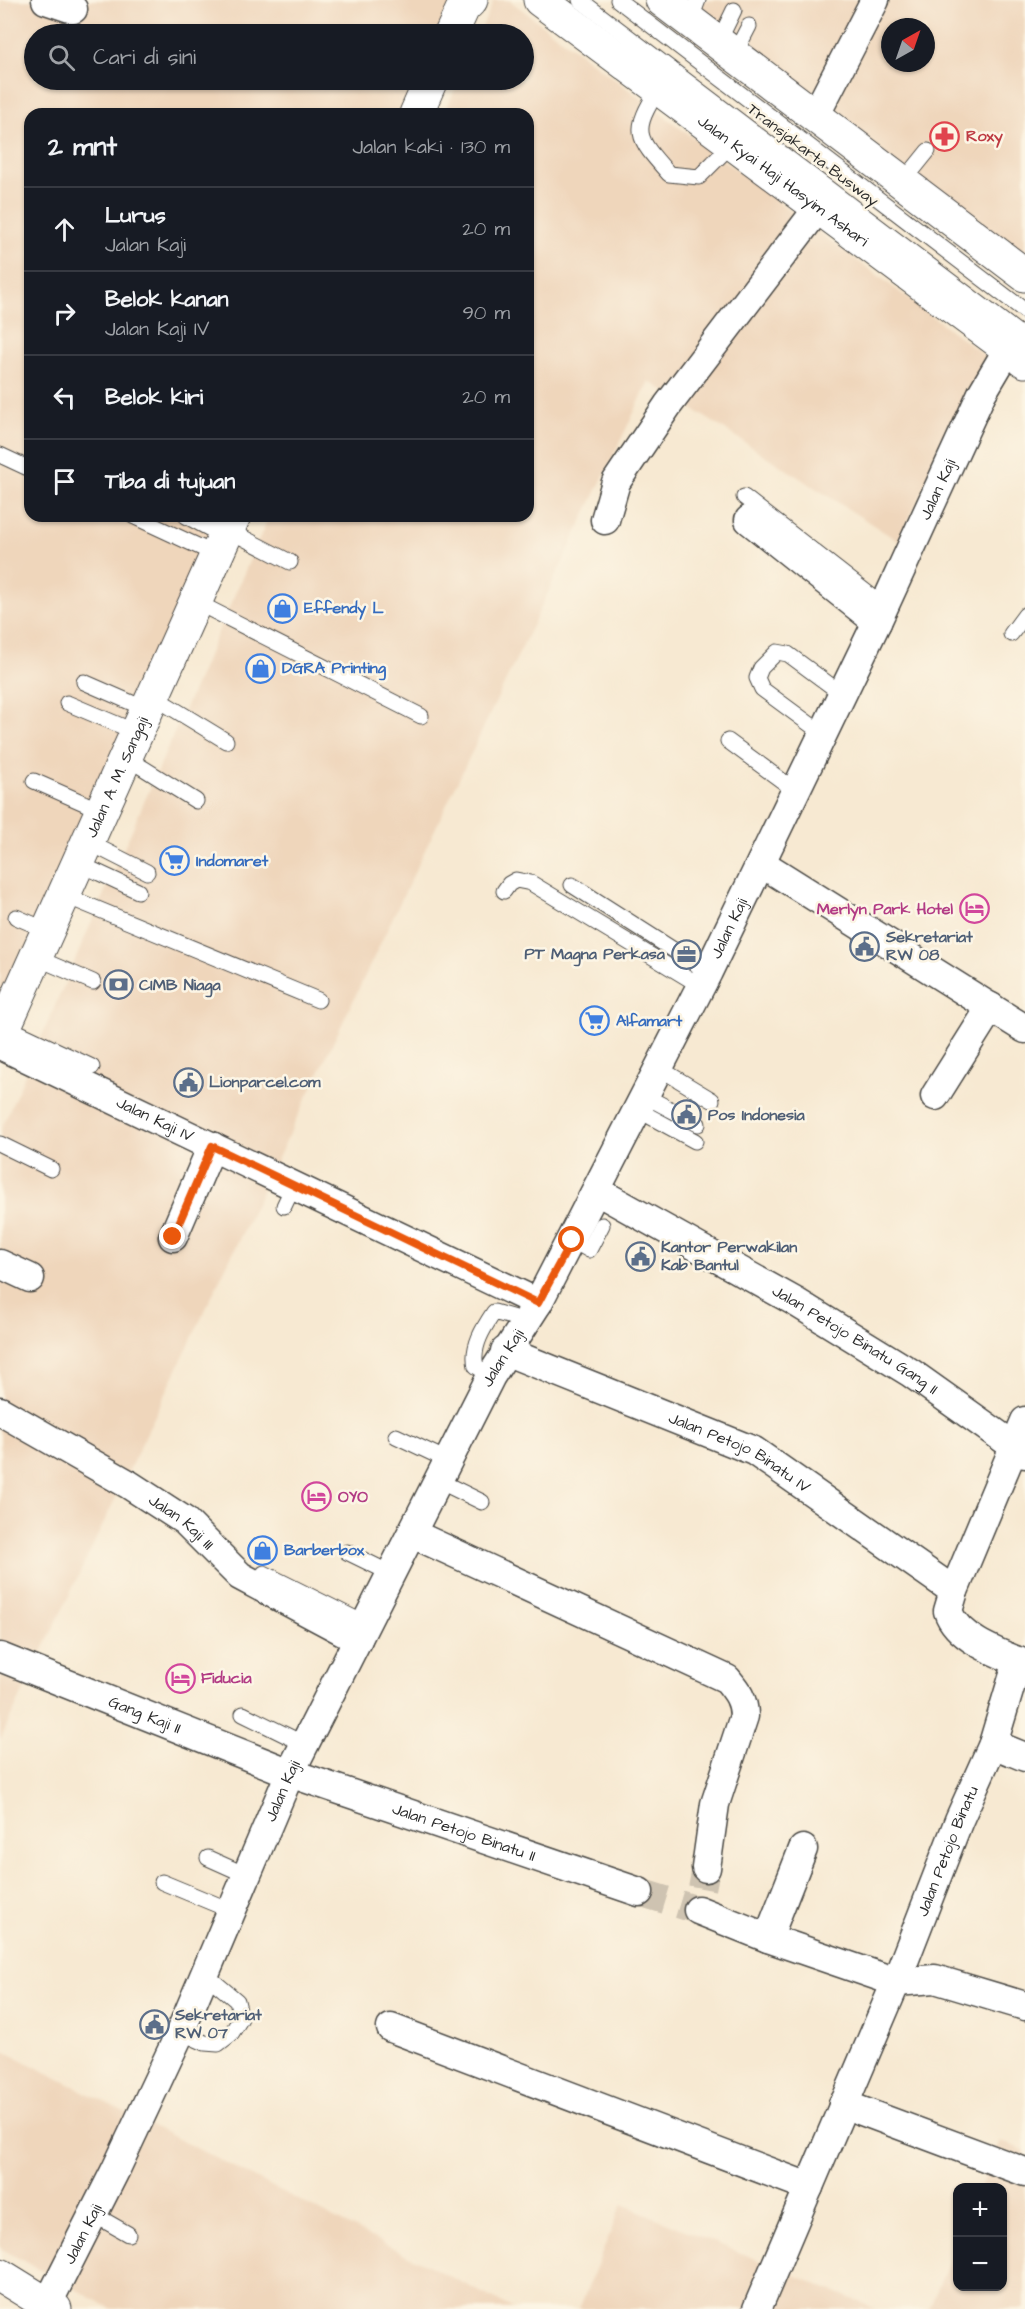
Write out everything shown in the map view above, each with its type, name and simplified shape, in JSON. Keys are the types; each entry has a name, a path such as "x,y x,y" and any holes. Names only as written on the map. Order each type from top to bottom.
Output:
{"main road":[{"name":"Jalan Kyai Haji Hasyim Ashari","path":"540,0 819,207 1019,349"},
{"path":"662,0 694,10 726,49 1022,268"},
{"path":"419,108 427,90"},
{"name":"Jalan A. M. Sangaji","path":"2,1036 226,534"},
{"path":"0,2275 49,2307"}],"street":[{"path":"46,0 73,9"},
{"path":"815,116 875,0"},
{"path":"604,520 616,482 668,405 819,207"},
{"name":"Jalan Kaji","path":"49,2307 180,2032 304,1744 413,1534 491,1376 532,1312 572,1240 704,979 880,614 982,393 1019,349"},
{"path":"746,508 880,614"},
{"path":"761,863 1025,1029"},
{"path":"935,1096 991,1007"},
{"name":"Jalan Kaji IV","path":"2,1036 212,1146 289,1196 532,1312"},
{"path":"173,1237 212,1146"},
{"name":"Jalan Petojo Binatu Gang II","path":"597,1191 794,1301 863,1343 1019,1450"},
{"path":"0,1264 30,1278"},
{"name":"Jalan Petojo Binatu IV","path":"506,1351 754,1451 954,1591"},
{"name":"Jalan Kaji III","path":"0,1411 128,1484 186,1521 240,1576 362,1631"},
{"name":"Jalan Petojo Binatu","path":"757,2309 896,1982 959,1820 993,1744 1022,1662 999,1655 968,1635 948,1614 954,1591 1019,1450 1025,1421"},
{"path":"413,1534 727,1679 739,1693 744,1705 744,1716 715,1804 706,1868"},
{"name":"Gang Kaji II","path":"0,1657 290,1773"},
{"path":"993,1744 1025,1757"},
{"name":"Jalan Petojo Binatu II","path":"290,1773 639,1892"},
{"path":"768,1938 803,1849"},
{"path":"698,1910 768,1938 896,1982 935,1979 1025,2006"},
{"path":"390,2028 808,2187"},
{"path":"843,2104 1025,2172"}],"lane":[{"name":"Transjakarta Busway","path":"580,0 1019,349"},
{"name":"Transjakarta Busway","path":"618,0 1025,311"},
{"path":"726,49 734,10"},
{"path":"726,49 749,26"},
{"path":"659,88 642,115 639,126 645,147 669,174 699,177 733,143"},
{"path":"903,182 928,151"},
{"path":"0,455 24,466"},
{"path":"164,522 226,534"},
{"path":"199,522 290,562"},
{"path":"196,602 421,716"},
{"path":"1011,634 1025,615"},
{"path":"822,734 762,689 757,678 761,668 777,652 788,654 842,694"},
{"path":"84,682 142,725 196,801"},
{"path":"67,703 142,725 226,741"},
{"path":"728,741 796,791"},
{"path":"34,781 102,811"},
{"path":"84,853 147,872"},
{"path":"84,853 138,891"},
{"path":"504,891 516,880 531,883 704,979"},
{"path":"573,885 704,979"},
{"path":"66,896 318,1000"},
{"path":"16,917 43,945 93,982"},
{"path":"2,1036 92,1067"},
{"path":"659,1068 712,1100"},
{"path":"641,1103 698,1124"},
{"path":"641,1103 695,1141"},
{"path":"0,1144 51,1169"},
{"path":"572,1240 589,1250 602,1225"},
{"path":"491,1376 476,1366 474,1361 477,1344 486,1324 494,1312 532,1312"},
{"path":"396,1436 482,1502"},
{"path":"347,1552 392,1574"},
{"path":"244,1564 362,1631"},
{"path":"243,1714 304,1744"},
{"path":"208,1858 246,1875"},
{"path":"162,1882 232,1911"},
{"path":"180,2032 205,2043 218,2044 231,2034 241,2018 237,2001 205,1974"},
{"path":"93,2214 128,2234"}],"shaded area":[{"path":"0,0 454,0 443,24 24,24 24,90 416,90 408,108 24,108 24,522 227,522 0,1043"},
{"path":"494,0 509,0 988,358 898,541 649,381 0,1740 0,1132 266,522 534,522 534,108 447,108 455,90 534,90 534,24 483,24"},
{"path":"682,0 1025,0 1025,264"},
{"path":"0,2049 514,2309 112,2309 0,2248"},
{"path":"1001,2141 1025,2151 1025,2309 929,2309 953,2252 953,2291 1007,2291 1007,2183 983,2183"},
{"path":"622,2204 876,2309 579,2309"}],"tunnel":[{"path":"639,1892 698,1910 706,1868"}],"place":[{"name":"Roxy","path":"945,136"},
{"name":"Effendy L","path":"283,608"},
{"name":"DGRA Printing","path":"261,668"},
{"name":"Indomaret","path":"175,861"},
{"name":"Merlyn Park Hotel","path":"974,909"},
{"name":"Sekretariat RW 08","path":"865,946"},
{"name":"PT Magna Perkasa","path":"686,954"},
{"name":"CIMB Niaga","path":"118,985"},
{"name":"Alfamart","path":"595,1021"},
{"name":"Lionparcel.com","path":"188,1082"},
{"name":"Pos Indonesia","path":"687,1115"},
{"name":"Kantor Perwakilan Kab Bantul","path":"640,1256"},
{"name":"OYO","path":"317,1497"},
{"name":"Barberbox","path":"263,1550"},
{"name":"Fiducia","path":"180,1678"},
{"name":"Sekretariat RW 07","path":"154,2024"}],"route":[{"path":"173,1237 212,1146 538,1303 572,1240"}]}
